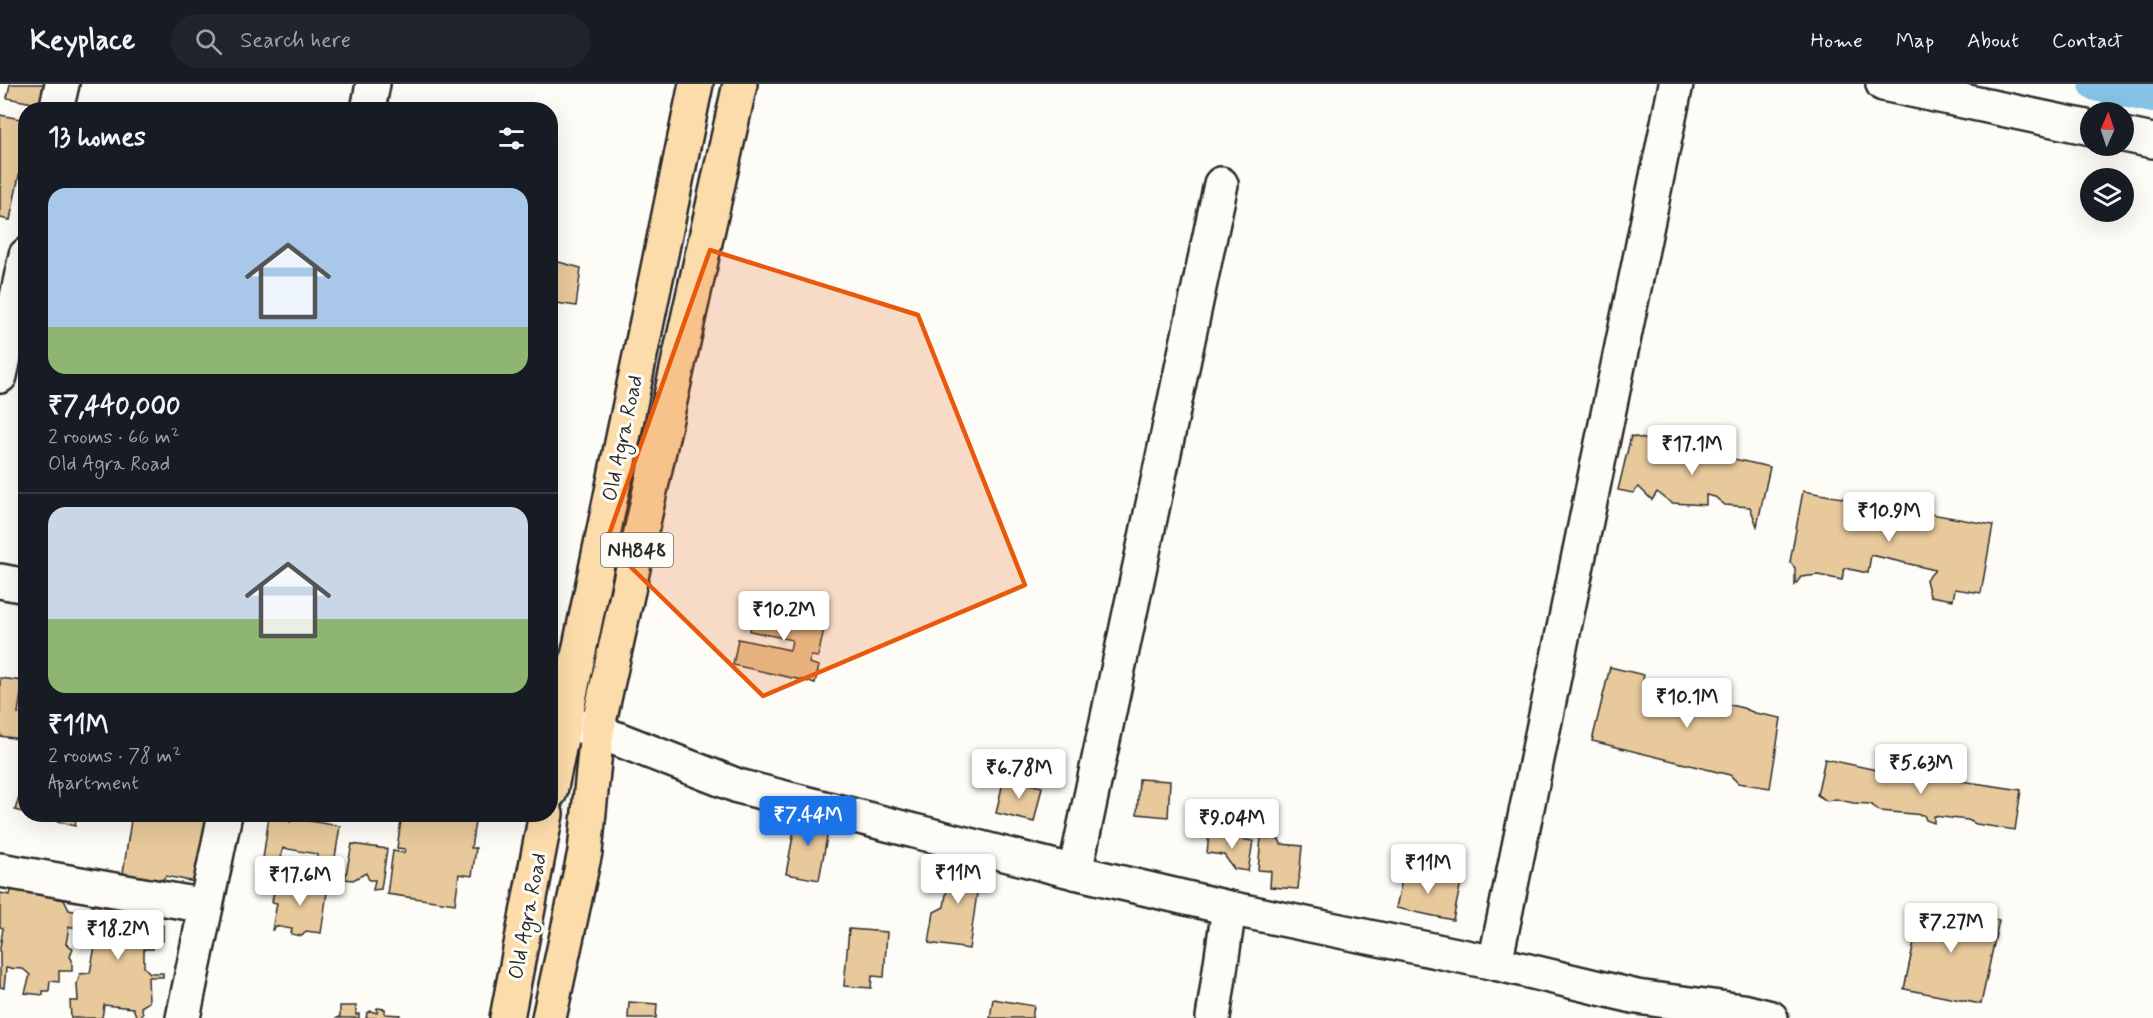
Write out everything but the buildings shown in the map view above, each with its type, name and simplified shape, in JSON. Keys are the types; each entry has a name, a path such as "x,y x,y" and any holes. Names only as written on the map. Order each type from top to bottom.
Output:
{"highway":[{"name":"Old Agra Road","path":"558,714 696,84"},
{"name":"NH848","path":"549,1018 585,852 597,731 740,84"},
{"name":"Old Agra Road","path":"507,1018 544,822"}],"street":[{"path":"58,102 62,84"},
{"path":"370,102 373,84"},
{"path":"1495,963 1676,84"},
{"path":"1883,84 2080,126"},
{"path":"2134,137 2153,141"},
{"path":"1075,872 1221,184"},
{"path":"0,376 18,292"},
{"path":"0,581 18,584"},
{"path":"558,719 597,731 738,786 1075,872 1229,908 1495,963 1636,998 1743,1011 1770,1018"},
{"path":"183,1018 223,822"},
{"path":"0,870 206,906"},
{"path":"1213,1018 1229,908"}],"highlighted area":[{"path":"710,250 918,315 1025,585 763,696 606,543"}],"waterway":[{"path":"2096,84 2153,96"}]}
